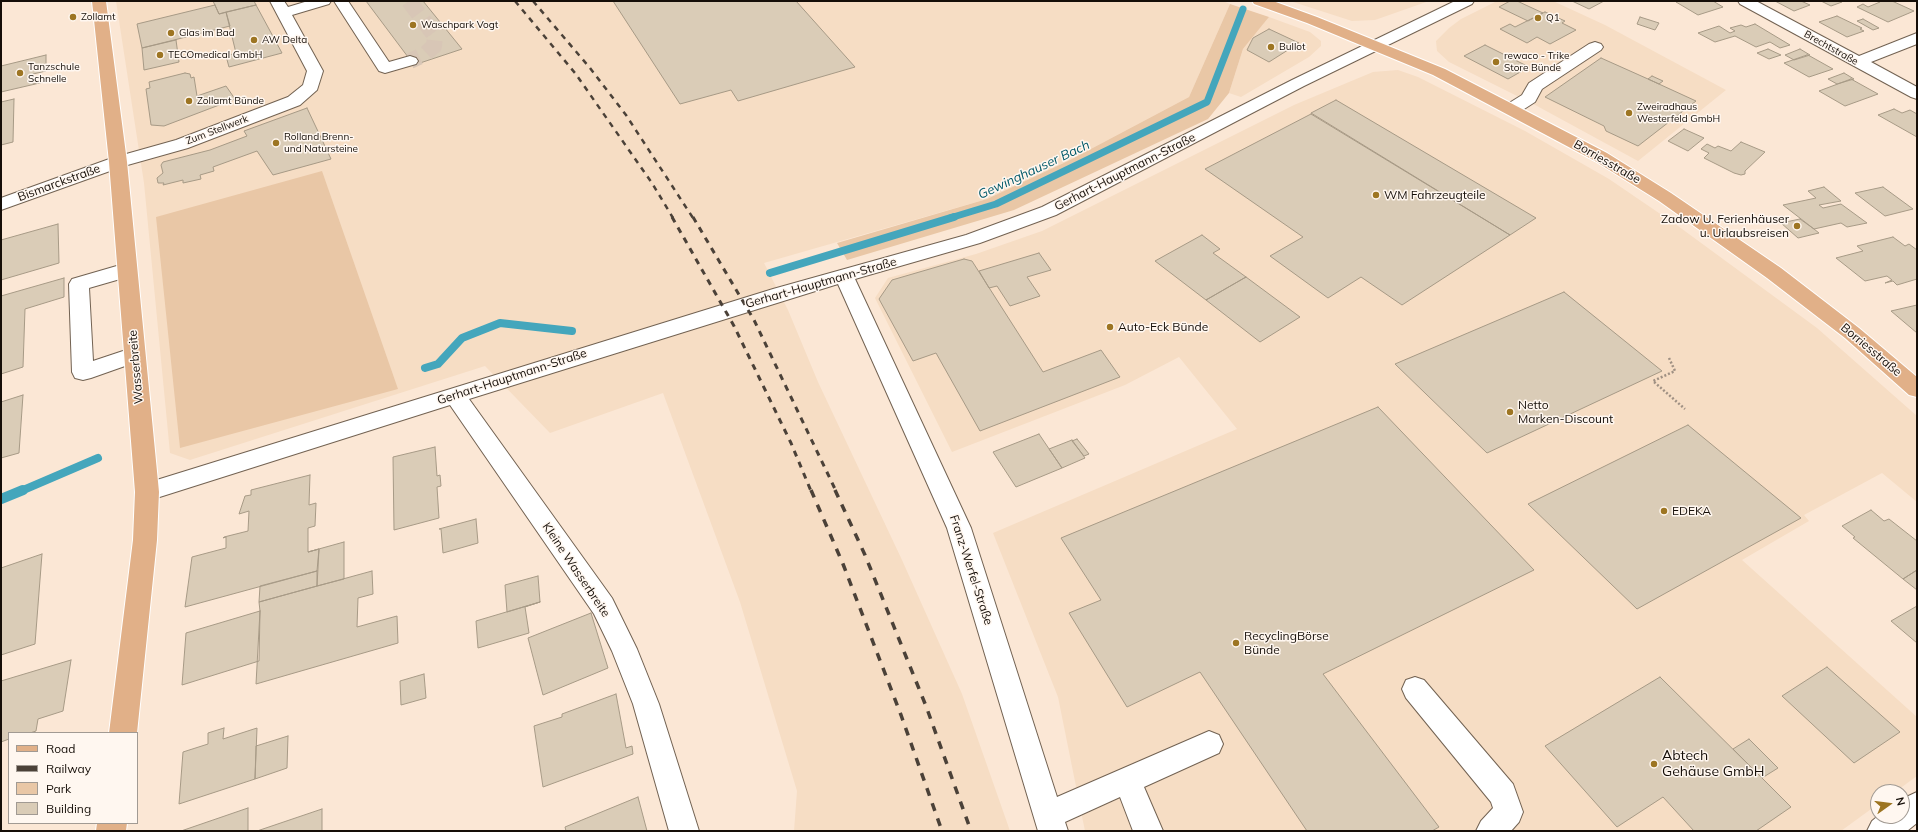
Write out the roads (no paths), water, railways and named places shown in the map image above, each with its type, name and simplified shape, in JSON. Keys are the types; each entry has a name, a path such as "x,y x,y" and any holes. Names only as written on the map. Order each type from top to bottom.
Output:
{"main road":[{"name":"Wasserbreite","path":"99,1 118,162 147,492 145,540 123,732"},
{"name":"Borriesstraße","path":"1259,1 1376,45 1439,72 1512,109 1613,165 1706,225 1774,273 1834,319 1917,389"}],"street":[{"path":"279,7 324,1"},
{"path":"341,1 386,68 410,61"},
{"name":"Gerhart-Hauptmann-Straße","path":"147,492 624,342 973,239 1049,211 1376,45 1467,1"},
{"name":"Brechtstraße","path":"1745,1 1917,94"},
{"name":"Zum Stellwerk","path":"118,162 182,144 294,101 311,87 315,71 279,7"},
{"path":"1858,62 1917,38"},
{"path":"1512,109 1530,98 1535,86 1595,48"},
{"name":"Bismarckstraße","path":"1,204 118,162"},
{"path":"127,270 79,284 83,372 135,356"},
{"name":"Franz-Werfel-Straße","path":"844,276 959,528 1050,823"},
{"name":"Kleine Wasserbreite","path":"456,395 603,606 624,649 646,704 684,831"},
{"path":"1414,689 1503,794 1508,812 1491,831"},
{"path":"1050,823 1128,781 1209,744"},
{"path":"1128,781 1148,831"},
{"path":"1882,831 1917,806"}],"waterway":[{"name":"Gewinghauser Bach","path":"950,218 996,204 1207,102 1243,9"},
{"name":"Gewinghauser Bach","path":"770,273 954,217"},
{"name":"Gewinghauser Bach","path":"425,368 438,364 462,338 500,323 572,331"},
{"name":"Gewinghauser Bach","path":"21,491 98,458"},
{"name":"Gewinghauser Bach","path":"1,499 23,490"}],"tunnel":[{"path":"409,1 435,36 434,46 425,54 410,61"}],"railway":[{"path":"515,1 575,73 652,183 673,218"},
{"path":"533,1 590,68 626,115 693,218"},
{"path":"672,217 734,326 791,443 811,491"},
{"path":"693,217 754,320 836,491"},
{"path":"811,490 843,564 901,715 942,831"},
{"path":"835,490 865,555 926,706 971,831"}],"place":[{"name":"Zollamt","path":"73,17"},
{"name":"Q1","path":"1538,18"},
{"name":"Waschpark Vogt","path":"413,25"},
{"name":"Glas im Bad","path":"171,33"},
{"name":"AW Delta","path":"254,40"},
{"name":"Bullot","path":"1271,47"},
{"name":"TECOmedical GmbH","path":"160,55"},
{"name":"rewaco - Trike Store Bünde","path":"1496,62"},
{"name":"Tanzschule Schnelle","path":"20,73"},
{"name":"Zollamt Bünde","path":"189,101"},
{"name":"Zweiradhaus Westerfeld GmbH","path":"1629,113"},
{"name":"Rolland Brenn- und Natursteine","path":"276,143"},
{"name":"WM Fahrzeugteile","path":"1376,195"},
{"name":"Zadow U. Ferienhäuser u. Urlaubsreisen","path":"1797,226"},
{"name":"Auto-Eck Bünde","path":"1110,327"},
{"name":"Netto Marken-Discount","path":"1510,412"},
{"name":"EDEKA","path":"1664,511"},
{"name":"RecyclingBörse Bünde","path":"1236,643"},
{"name":"Abtech Gehäuse GmbH","path":"1654,764"}]}
